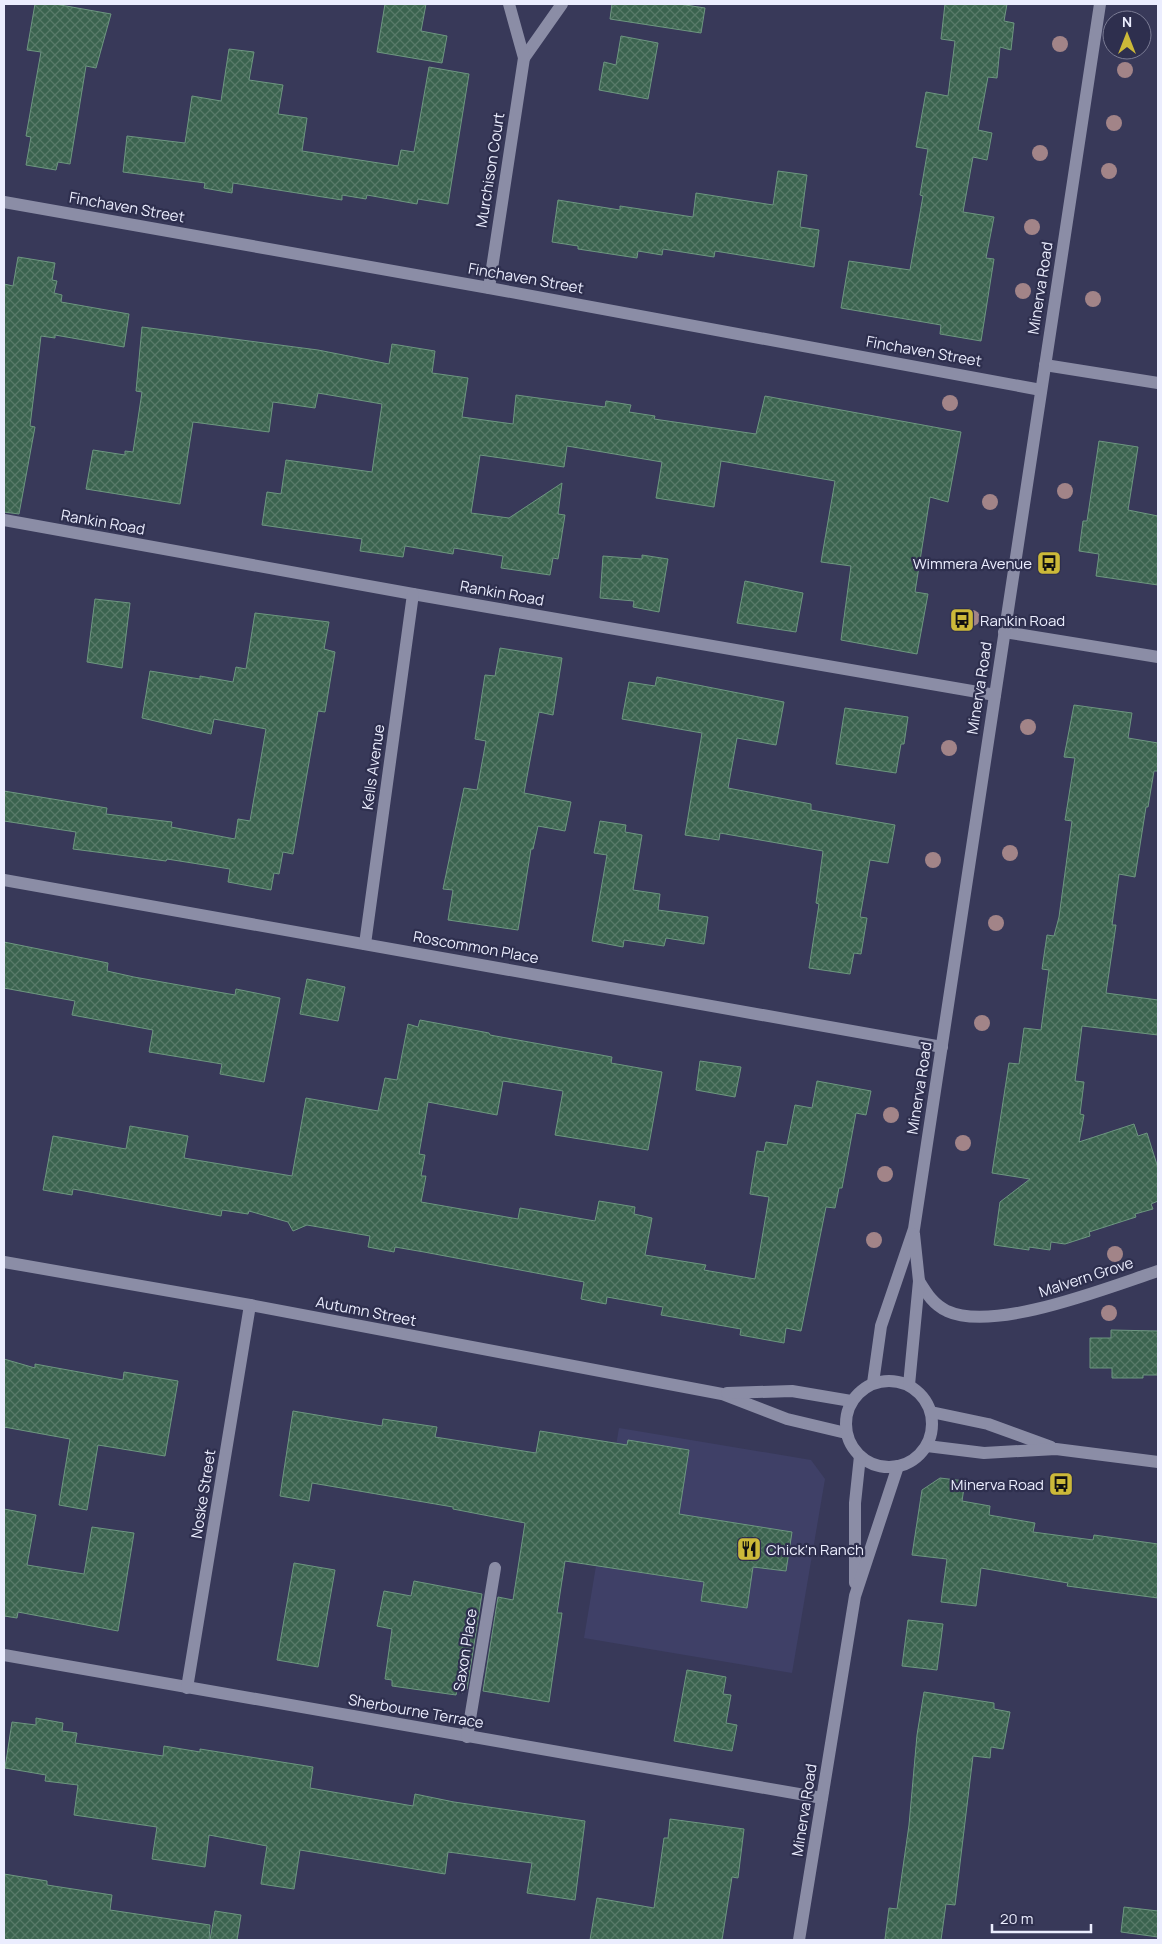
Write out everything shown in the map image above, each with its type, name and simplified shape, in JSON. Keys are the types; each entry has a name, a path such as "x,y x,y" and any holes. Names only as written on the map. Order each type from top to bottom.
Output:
{"street":[{"name":"Murchison Court","path":"489,288 524,58 509,4"},
{"name":"Murchison Court","path":"524,58 562,4"},
{"name":"Minerva Road","path":"873,1383 881,1326 914,1229 1100,4"},
{"name":"Finchaven Street","path":"4,202 489,288 1041,390"},
{"path":"1045,365 1158,384"},
{"name":"Rankin Road","path":"4,520 413,594 995,695"},
{"name":"Kells Avenue","path":"365,944 413,594"},
{"path":"1004,632 1158,657"},
{"name":"Roscommon Place","path":"4,880 942,1047"},
{"name":"Minerva Road","path":"909,1385 919,1281 914,1229"},
{"name":"Autumn Street","path":"4,1262 250,1305 722,1394 787,1419 846,1433"},
{"name":"Malvern Grove","path":"919,1281 930,1300 960,1315 975,1317 1042,1309 1158,1271"},
{"name":"Noske Street","path":"187,1688 250,1305"},
{"path":"891,1380 909,1385 923,1396 931,1412 932,1430 926,1446 914,1459 898,1466 878,1466 860,1456 851,1446 846,1433 846,1416 851,1401 861,1390 873,1383 891,1380"},
{"name":"Autumn Street","path":"722,1394 792,1391 851,1401"},
{"path":"931,1412 988,1424 1056,1449"},
{"path":"926,1446 984,1453 1056,1449 1158,1462"},
{"name":"Minerva Road","path":"855,1596 855,1503 860,1456"},
{"name":"Minerva Road","path":"800,1940 855,1596 898,1466"},
{"name":"Saxon Place","path":"467,1737 495,1568"},
{"name":"Sherbourne Terrace","path":"4,1655 822,1798"}],"shaded area":[{"path":"619,1428 811,1460 825,1479 792,1673 584,1638"}],"building":[{"path":"35,4 55,4 111,14 96,68 86,66 70,164 58,162 56,170 26,165 31,137 26,136 41,52 27,50"},
{"path":"385,4 426,4 421,31 447,36 442,63 377,52"},
{"path":"612,4 679,4 705,8 701,33 610,19"},
{"path":"945,4 1007,4 1004,21 1014,23 1011,50 1000,47 997,78 988,77 978,130 992,133 987,160 973,157 963,212 994,217 986,258 994,259 981,341 940,334 941,325 841,308 849,261 910,270 923,196 920,195 928,149 916,147 926,92 948,96 955,41 941,39"},
{"path":"621,36 658,43 648,99 599,90 604,62 616,65"},
{"path":"229,49 254,52 249,80 283,85 278,114 307,118 302,151 398,166 401,150 414,152 429,67 469,74 448,204 418,199 417,204 367,195 366,199 342,195 342,200 233,183 232,193 204,188 205,183 123,172 127,136 185,143 192,96 221,101"},
{"path":"778,171 807,175 800,227 819,230 814,267 715,251 714,257 663,249 662,255 638,251 637,258 578,249 578,246 552,242 558,200 620,210 620,206 693,217 696,193 773,205"},
{"path":"18,257 55,263 52,280 57,281 54,293 62,295 61,302 129,314 124,347 55,335 55,338 41,336 30,426 35,427 19,514 4,512 4,284 13,286"},
{"path":"142,327 318,350 389,364 392,344 435,351 432,373 468,378 462,417 513,424 516,395 605,407 606,401 631,405 629,412 655,416 654,419 756,434 765,396 961,432 948,502 930,497 915,592 928,594 917,654 841,640 851,566 821,562 835,481 721,461 714,507 656,498 662,462 567,446 564,467 480,455 471,513 509,518 562,483 558,514 565,515 558,559 553,558 550,575 501,568 503,556 454,548 453,554 405,546 403,557 360,551 362,539 262,525 267,492 281,494 286,460 372,472 382,404 318,393 315,408 273,402 269,432 193,422 180,504 86,489 93,450 125,455 125,451 133,452 142,392 136,391"},
{"path":"1099,441 1138,447 1128,510 1158,516 1158,585 1096,576 1099,554 1079,551 1083,521 1087,521"},
{"path":"642,555 668,559 659,612 633,607 634,601 600,598 603,556 642,559"},
{"path":"745,581 803,593 796,632 737,623"},
{"path":"95,599 130,603 122,668 87,662"},
{"path":"255,613 329,622 324,649 335,652 325,712 318,711 293,854 283,852 279,874 274,873 271,890 228,882 230,869 167,859 166,861 73,849 76,832 4,821 4,791 107,808 106,814 172,822 171,827 235,839 238,819 250,821 266,729 214,719 211,734 142,718 150,671 200,679 200,676 233,682 236,667 246,669"},
{"path":"500,648 562,658 553,715 539,712 524,793 571,802 565,831 538,826 533,849 531,849 518,930 448,920 453,890 443,889 464,788 477,790 486,741 475,739 485,675 495,676"},
{"path":"657,677 784,702 776,745 737,738 728,788 811,804 811,810 895,825 888,863 870,860 860,917 867,918 861,954 854,953 850,974 809,968 819,904 816,903 823,851 720,833 719,840 685,835 702,733 622,719 629,682 655,686"},
{"path":"1074,705 1132,713 1128,738 1158,743 1158,771 1154,771 1148,807 1146,807 1135,877 1119,874 1112,925 1116,925 1106,993 1158,1000 1158,1035 1082,1026 1075,1081 1084,1082 1080,1114 1084,1115 1079,1142 1134,1124 1138,1136 1147,1133 1158,1168 1158,1201 1151,1204 1153,1209 1135,1214 1136,1217 1089,1232 1090,1236 1065,1244 1051,1242 1050,1250 1029,1247 1029,1250 994,1245 1000,1202 1030,1179 992,1173 1009,1063 1019,1064 1024,1028 1041,1030 1049,970 1042,969 1047,935 1054,936 1059,917 1072,821 1065,820 1075,758 1064,757"},
{"path":"845,708 908,717 904,744 901,744 896,773 836,764"},
{"path":"600,821 626,825 625,832 642,835 633,890 660,894 658,910 708,917 704,944 666,938 664,946 624,940 623,947 592,941 607,855 594,853"},
{"path":"4,942 108,963 107,971 134,977 235,995 236,989 280,998 264,1082 220,1074 222,1064 149,1052 153,1030 72,1015 75,1001 4,988"},
{"path":"307,979 345,987 338,1021 300,1014"},
{"path":"420,1020 612,1057 611,1063 662,1072 648,1150 555,1135 563,1091 503,1081 497,1115 428,1102 419,1154 425,1155 421,1176 426,1176 421,1202 518,1219 520,1208 595,1221 599,1201 635,1207 634,1214 652,1218 645,1255 706,1265 704,1270 755,1279 769,1197 750,1194 757,1151 764,1152 766,1142 787,1145 795,1105 812,1108 817,1081 871,1091 866,1115 856,1113 842,1188 839,1188 835,1208 826,1207 801,1331 786,1328 784,1343 740,1335 741,1329 661,1315 663,1307 607,1297 606,1304 581,1299 584,1282 395,1247 394,1252 368,1247 370,1236 307,1225 293,1231 288,1222 249,1211 248,1214 222,1210 221,1216 73,1189 72,1195 43,1190 53,1136 126,1149 130,1126 188,1136 184,1158 292,1176 306,1098 378,1111 385,1078 397,1080 408,1024 418,1027"},
{"path":"700,1061 741,1067 735,1097 696,1090"},
{"path":"1111,1330 1158,1331 1158,1375 1143,1375 1143,1378 1112,1378 1112,1368 1090,1368 1090,1338 1111,1338"},
{"path":"4,1359 35,1368 35,1364 123,1380 124,1372 178,1381 165,1456 98,1445 87,1510 59,1505 70,1439 4,1427"},
{"path":"293,1411 382,1426 383,1419 437,1427 435,1437 536,1453 540,1431 627,1445 628,1440 689,1450 679,1514 792,1532 786,1571 753,1567 747,1608 701,1601 704,1582 565,1561 557,1613 562,1613 549,1702 483,1691 498,1597 513,1600 525,1523 453,1509 453,1507 312,1483 309,1501 280,1496"},
{"path":"940,1478 965,1481 962,1501 990,1506 989,1515 1035,1523 1033,1532 1093,1540 1094,1535 1158,1544 1158,1598 1067,1586 1068,1583 981,1568 976,1606 941,1602 947,1559 912,1555 922,1490"},
{"path":"4,1509 36,1515 27,1565 84,1574 92,1527 134,1533 118,1631 18,1612 17,1618 4,1616"},
{"path":"294,1563 335,1570 318,1667 277,1660"},
{"path":"414,1581 482,1594 467,1689 464,1688 463,1693 457,1691 456,1695 392,1686 392,1680 385,1679 392,1629 377,1626 384,1591 411,1596"},
{"path":"908,1620 943,1624 937,1670 902,1666"},
{"path":"687,1670 726,1677 723,1694 731,1695 726,1723 737,1725 732,1751 674,1741"},
{"path":"924,1692 994,1703 994,1709 1010,1712 1003,1749 991,1747 990,1758 973,1756 955,1905 946,1904 941,1940 888,1940 885,1939 889,1908 897,1909 909,1825 917,1735"},
{"path":"36,1718 63,1723 62,1731 77,1733 75,1743 163,1756 164,1746 200,1752 200,1749 313,1767 310,1788 413,1806 415,1794 454,1802 585,1821 575,1900 527,1893 532,1863 448,1852 445,1874 300,1850 294,1889 261,1884 267,1846 209,1835 205,1867 152,1859 157,1827 74,1815 78,1785 45,1781 46,1775 5,1768 12,1722 36,1725"},
{"path":"670,1819 744,1829 738,1878 732,1877 722,1940 590,1940 597,1898 654,1908 664,1838 668,1838"},
{"path":"4,1874 47,1881 47,1885 112,1895 110,1910 210,1925 209,1940 4,1940"},
{"path":"1124,1907 1158,1911 1158,1937 1121,1932"},
{"path":"215,1911 241,1915 237,1940 210,1940"}],"place":[{"name":"Wimmera Avenue","path":"1049,563"},
{"name":"Rankin Road","path":"962,620"},
{"name":"Minerva Road","path":"1061,1484"},
{"name":"Chick'n Ranch","path":"749,1549"}]}
